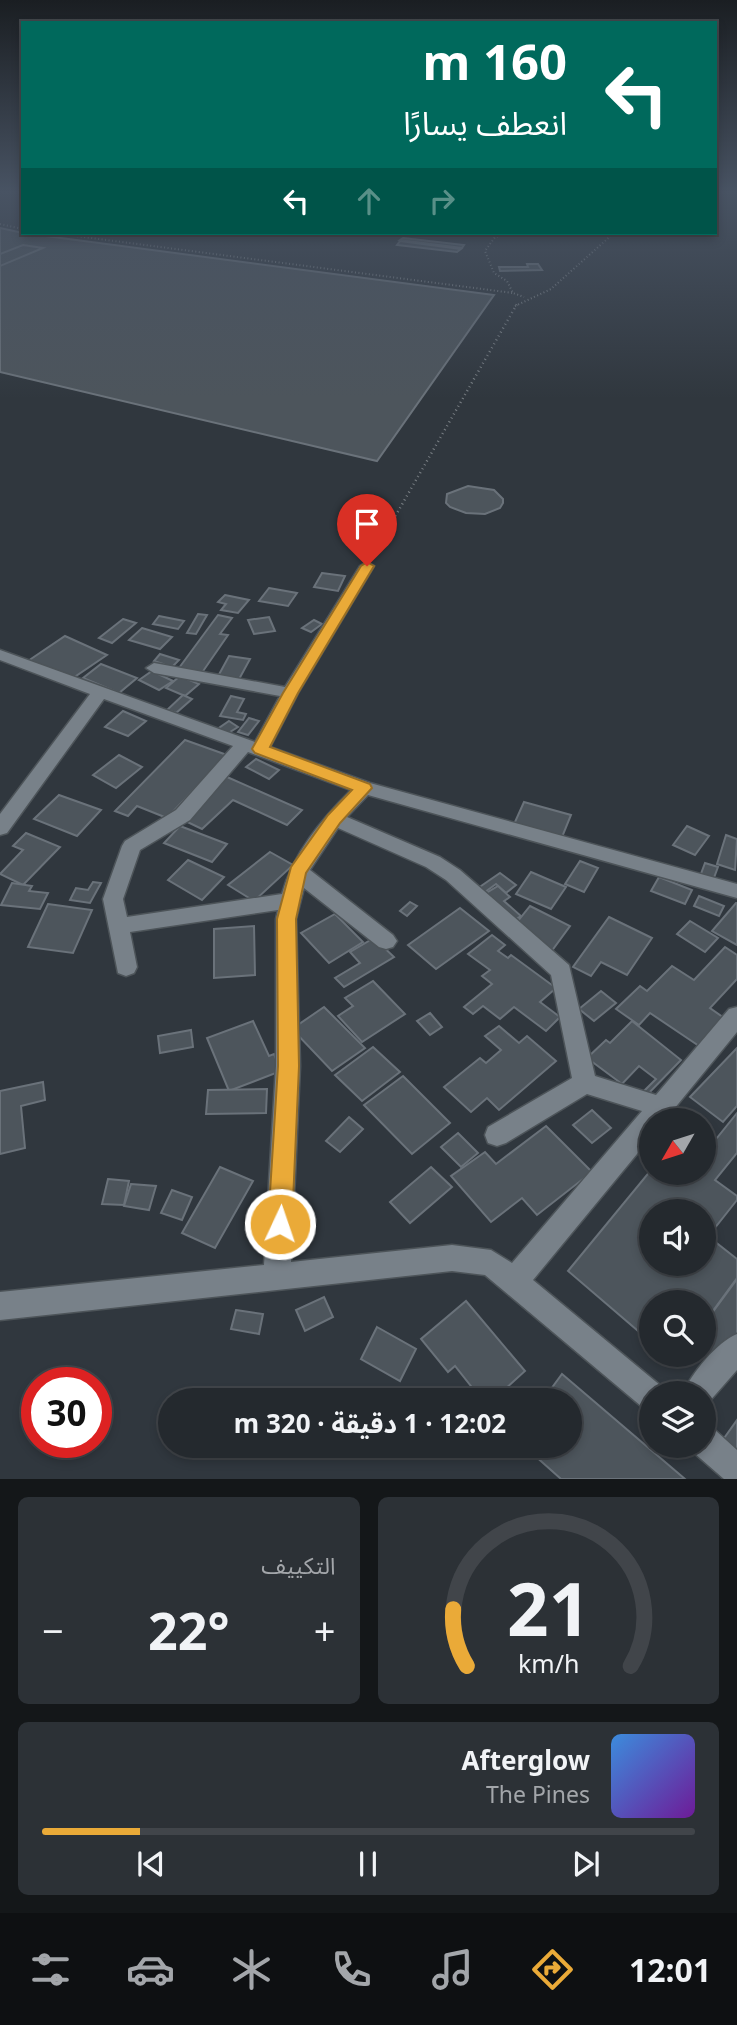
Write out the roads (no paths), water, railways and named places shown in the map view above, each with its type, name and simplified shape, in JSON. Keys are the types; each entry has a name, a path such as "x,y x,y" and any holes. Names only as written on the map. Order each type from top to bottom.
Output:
{"street":[{"path":"126,967 113,899 132,846 183,815 253,746 290,693 367,566"},
{"path":"0,655 364,788 737,891"},
{"path":"154,668 290,693"},
{"path":"0,828 100,692"},
{"path":"277,1277 288,1066 286,919 298,872 334,819 364,788"},
{"path":"334,819 433,862 453,875 561,971 585,1083"},
{"path":"298,872 386,941"},
{"path":"118,926 291,900"},
{"path":"514,1282 737,1016"},
{"path":"497,1135 585,1083 661,1107"},
{"path":"0,1306 452,1258 491,1263 639,1386"},
{"path":"708,1381 737,1348"},
{"path":"716,1452 737,1470"}]}
